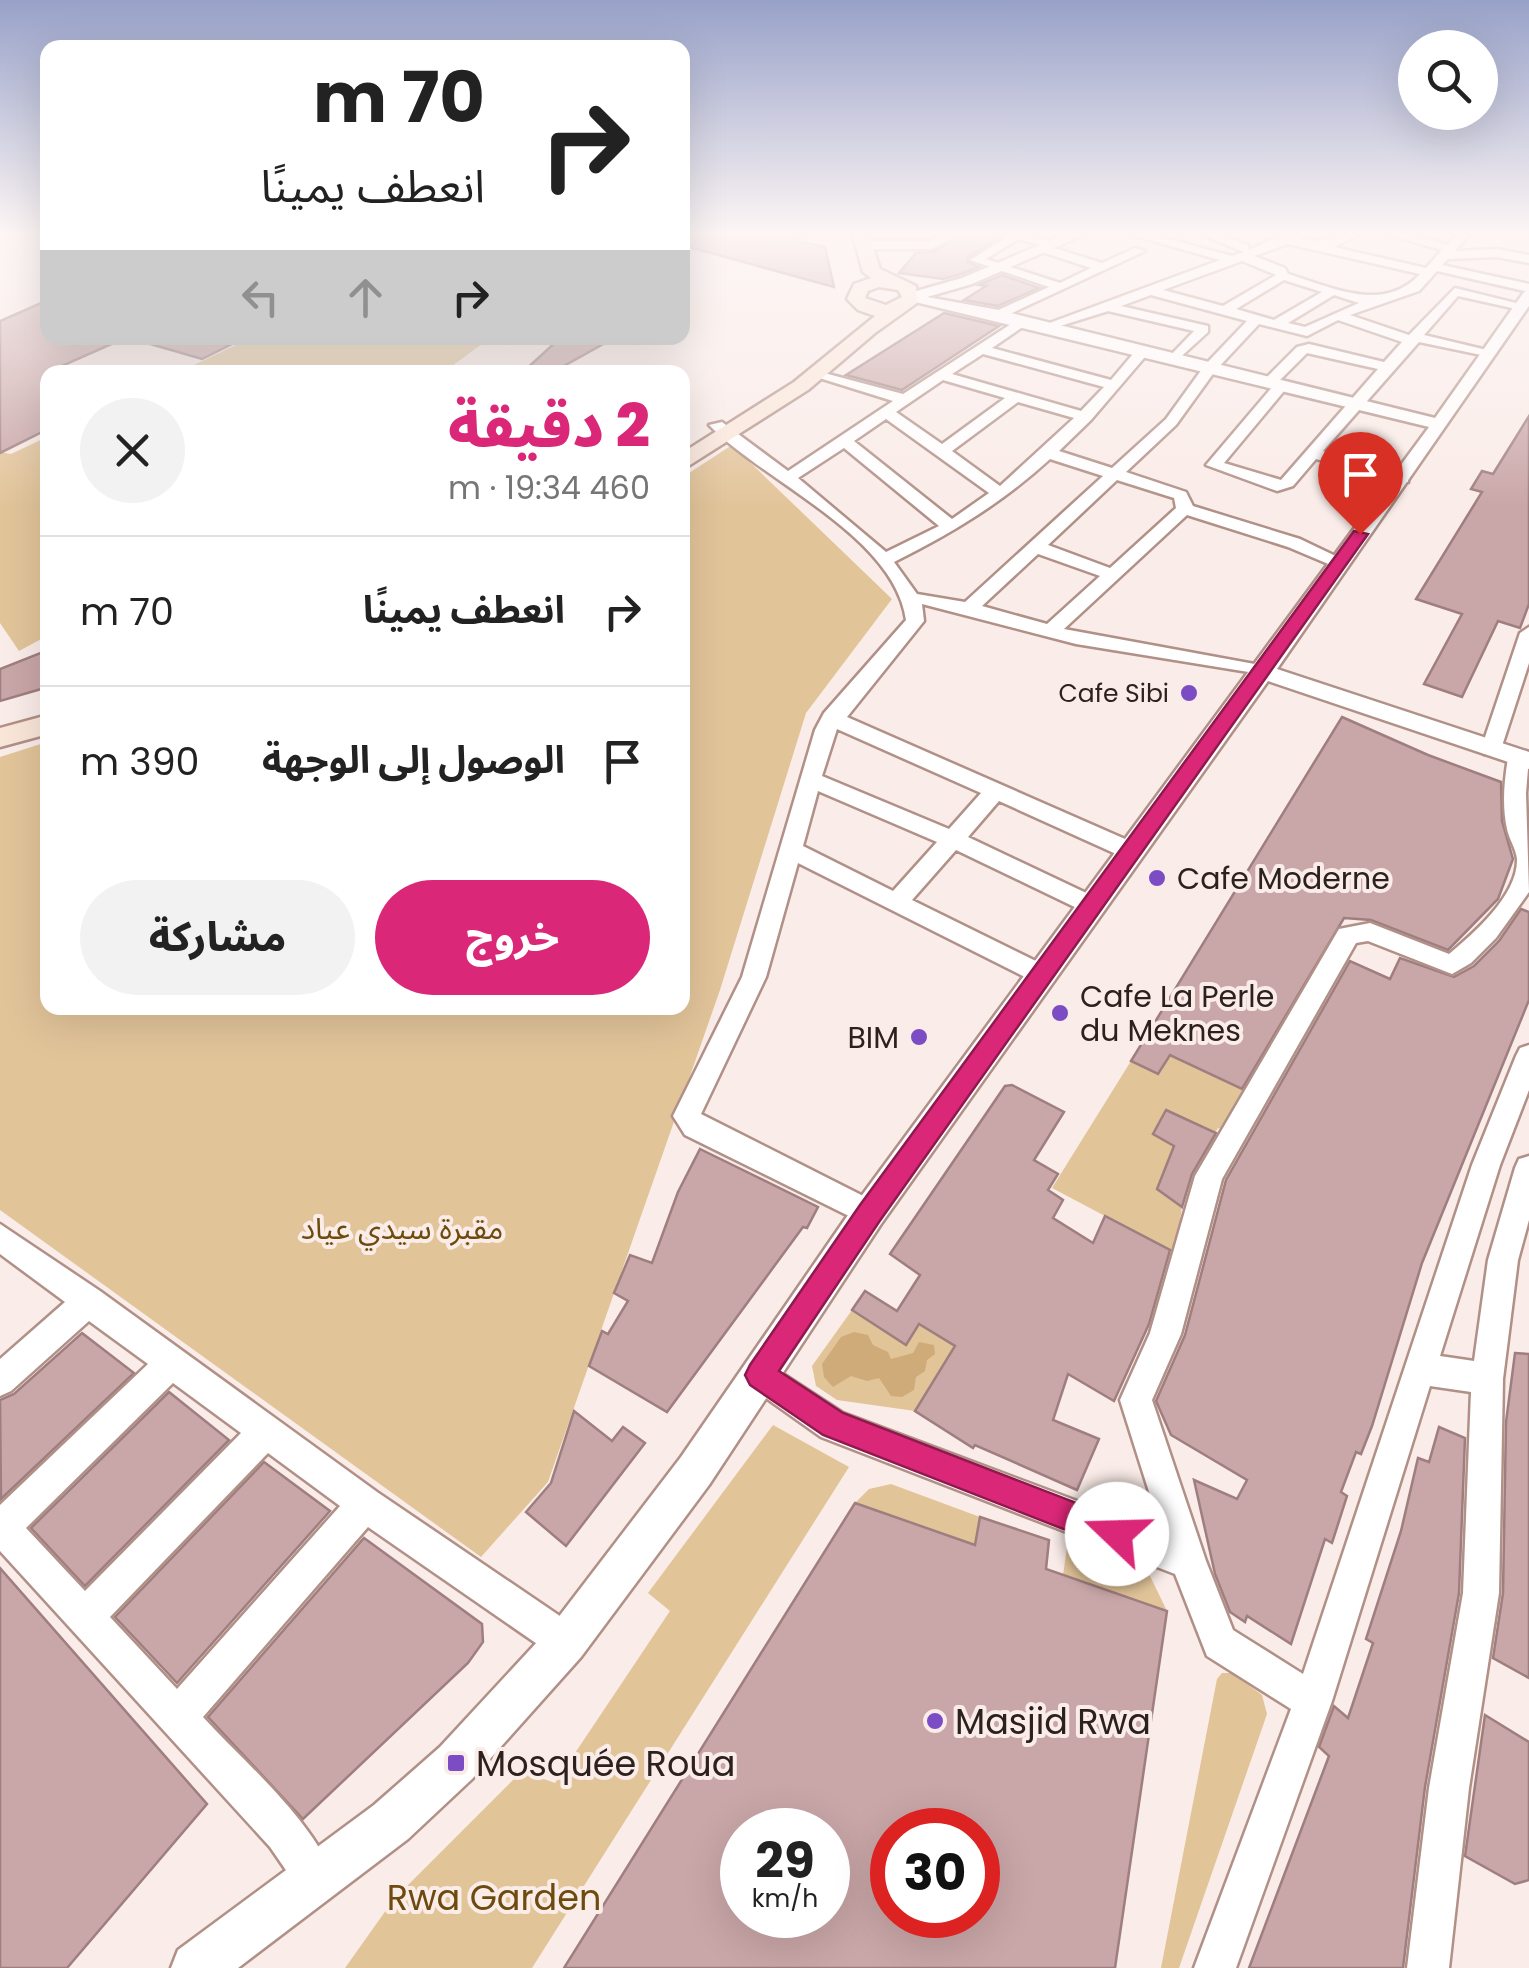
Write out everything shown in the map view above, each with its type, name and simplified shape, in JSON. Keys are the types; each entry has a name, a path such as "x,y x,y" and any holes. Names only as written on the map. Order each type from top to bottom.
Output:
{"main road":[{"path":"690,458 806,366 848,324"},
{"path":"690,444 724,430 818,373 873,324"},
{"path":"0,721 40,709"},
{"path":"0,738 40,726"}],"street":[{"path":"788,478 1018,324"},
{"path":"1033,324 1438,424"},
{"path":"1049,328 1058,324"},
{"path":"1174,358 1203,329 1185,324"},
{"path":"967,610 1171,422 1210,368 1252,324"},
{"path":"1275,324 1307,332 1322,324"},
{"path":"1366,324 1486,354"},
{"path":"1388,367 1309,348 1302,350 1214,465 1282,486 1428,324"},
{"path":"196,1968 391,1822 456,1763 566,1642 694,1471 869,1214 1338,562 1402,479 1507,324"},
{"path":"981,349 1114,385"},
{"path":"884,560 952,527 1002,495 1086,417 1143,351"},
{"path":"818,373 897,406 941,452 1002,495"},
{"path":"942,376 1086,417"},
{"path":"941,452 1016,398"},
{"path":"724,430 788,478 884,560 914,599 915,621 831,718 754,977 687,1116 695,1128 869,1214"},
{"path":"845,441 952,527"},
{"path":"1046,452 1180,494 1185,501 1184,509 1050,632"},
{"path":"1312,453 1402,479"},
{"path":"1184,509 1294,543 1338,562"},
{"path":"1037,547 1110,574"},
{"path":"914,599 934,600 1050,632 1169,650 1260,671 1513,756"},
{"path":"1314,1701 1220,1643 1188,1561 1136,1400 1165,1334 1209,1176 1348,936 1370,932 1452,965 1490,930 1522,887 1529,863 1518,829 1513,756 1529,633"},
{"path":"831,718 1133,852"},
{"path":"810,780 954,840 1093,906"},
{"path":"897,902 996,790"},
{"path":"790,850 1043,976"},
{"path":"1215,1968 1314,1701 1486,1165 1529,1056"},
{"path":"1428,1968 1449,1788 1481,1593 1488,1379 1503,1260 1529,1168"},
{"path":"0,1237 364,1504 566,1642"},
{"path":"0,1380 90,1301"},
{"path":"172,1362 1,1526 284,1834 314,1878"},
{"path":"1420,1368 1488,1379"},
{"path":"760,1375 833,1424 1188,1561"},
{"path":"85,1617 265,1432"},
{"path":"177,1718 364,1504"}],"green space":[{"path":"236,345 481,345 453,365 194,365"},
{"path":"40,440 40,640 19,651 0,623 0,452 11,454"},
{"name":"مقبرة سيدي عياد","path":"732,445 892,599 806,713 720,990 548,1482 481,1557 0,1210 0,757 40,744 40,1015 690,1015 690,472"},
{"path":"1170,1055 1247,1091 1224,1130 1218,1128 1215,1133 1167,1110 1154,1134 1174,1146 1157,1189 1182,1207 1175,1253 1052,1188 1131,1061 1158,1074"},
{"path":"852,1310 906,1345 920,1325 955,1346 915,1411 837,1400 816,1386 812,1366"},
{"name":"Rwa Garden","path":"773,1425 849,1467 532,1968 345,1968 394,1899 522,1771 555,1783 670,1611 648,1593"},
{"path":"891,1484 980,1517 975,1545 855,1503 869,1489"},
{"path":"1067,1547 1150,1576 1167,1611 1063,1575"},
{"path":"1222,1673 1232,1673 1262,1695 1267,1714 1179,1968 1161,1968 1217,1679"}],"shaded area":[{"path":"854,1332 868,1335 873,1345 888,1352 891,1359 913,1353 919,1342 934,1345 935,1354 927,1360 925,1371 916,1377 914,1390 902,1397 891,1396 879,1378 867,1381 851,1376 833,1387 824,1377 822,1364 841,1337"}],"building":[{"path":"0,324 40,324 40,345 109,345 64,365 40,365 40,433 0,453"},
{"path":"927,324 999,326 902,390 846,375"},
{"path":"154,345 230,345 202,359"},
{"path":"552,345 601,345 566,365 531,365"},
{"path":"1529,416 1529,604 1520,628 1498,621 1462,697 1424,684 1462,614 1416,599 1482,492 1471,489 1482,471 1493,474"},
{"path":"40,653 40,689 0,701 0,669"},
{"path":"1342,717 1501,782 1502,821 1513,859 1498,899 1448,950 1371,920 1344,918 1242,1089 1170,1055 1158,1074 1131,1061"},
{"path":"1521,909 1529,912 1529,1000 1422,1263 1372,1426 1361,1454 1356,1452 1341,1492 1347,1496 1332,1543 1325,1539 1291,1644 1247,1616 1245,1622 1230,1612 1215,1574 1194,1480 1237,1499 1247,1480 1171,1435 1156,1401 1185,1335 1226,1180 1350,961 1390,979 1400,958 1454,977 1474,966 1499,941"},
{"path":"1012,1085 1064,1112 1034,1160 1058,1174 1048,1190 1063,1200 1053,1218 1093,1243 1105,1216 1170,1250 1149,1324 1114,1401 1068,1374 1053,1420 1099,1439 1077,1490 975,1445 973,1448 915,1411 955,1346 919,1324 906,1345 852,1310 865,1291 897,1311 920,1275 890,1254 1005,1086"},
{"path":"1166,1110 1216,1133 1192,1174 1182,1207 1157,1189 1174,1146 1153,1134"},
{"path":"700,1149 818,1207 807,1228 803,1227 667,1412 589,1366 602,1331 608,1334 628,1301 614,1293 630,1255 652,1263 678,1192"},
{"path":"82,1333 134,1373 1,1499 0,1400 14,1394"},
{"path":"1515,1353 1529,1354 1529,1678 1493,1658 1503,1593 1506,1422"},
{"path":"169,1392 229,1440 85,1586 31,1528"},
{"path":"574,1411 612,1441 623,1427 645,1443 566,1546 526,1512 551,1483"},
{"path":"1439,1427 1465,1438 1459,1593 1425,1787 1403,1968 1249,1968 1329,1756 1319,1747 1334,1706 1348,1718 1373,1643 1366,1639 1401,1531 1418,1458 1429,1462"},
{"path":"264,1462 330,1511 177,1683 115,1617"},
{"name":"Masjid Rwa","path":"855,1503 975,1545 980,1517 1049,1540 1046,1569 1167,1611 1115,1968 564,1968"},
{"path":"364,1538 482,1624 483,1642 468,1663 303,1819 208,1717"},
{"path":"0,1568 207,1804 67,1968 0,1968"},
{"path":"1485,1715 1529,1742 1529,1880 1515,1884 1465,1856"}],"place":[{"name":"Cafe Sibi","path":"1189,693"},
{"name":"Cafe Moderne","path":"1157,878"},
{"name":"Cafe La Perle du Meknes","path":"1060,1013"},
{"name":"BIM","path":"919,1037"},
{"name":"Masjid Rwa","path":"935,1721"},
{"name":"Mosquée Roua","path":"456,1763"}],"route":[{"path":"1117,1534 833,1424 760,1375 869,1214 1360,534"}]}
